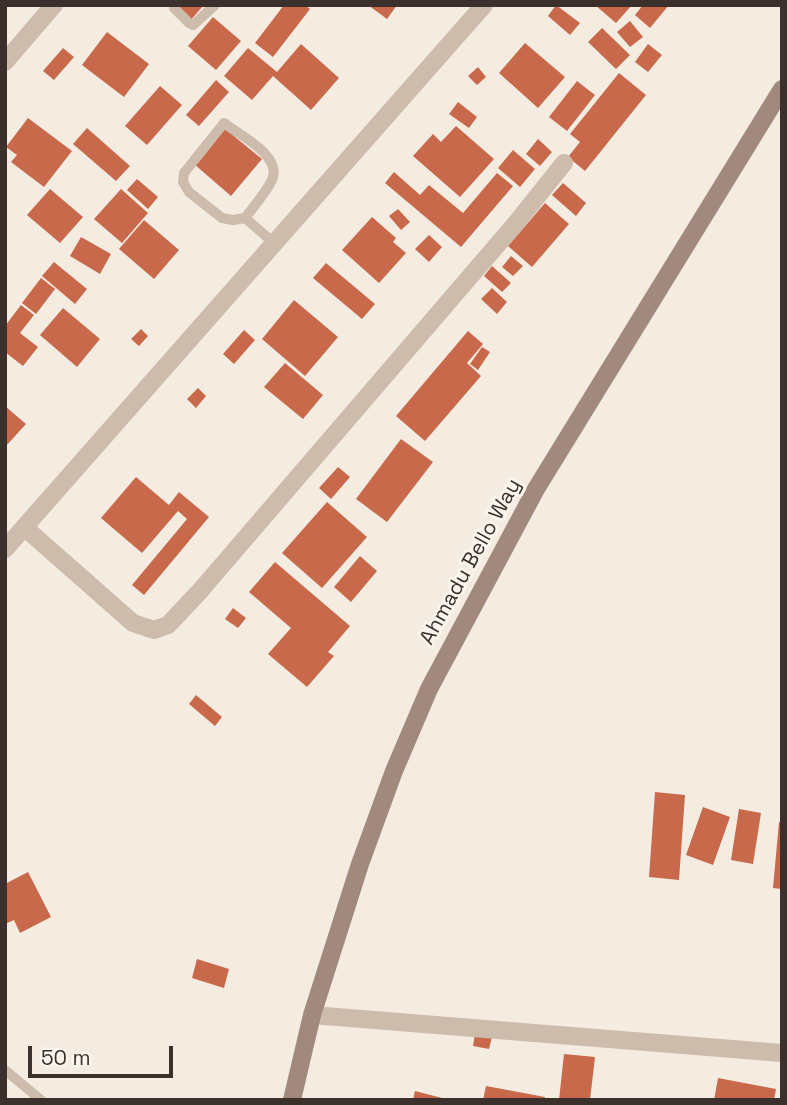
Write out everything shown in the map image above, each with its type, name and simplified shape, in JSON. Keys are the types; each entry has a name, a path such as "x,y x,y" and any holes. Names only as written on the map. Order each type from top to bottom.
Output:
{"main road":[{"name":"Ahmadu Bello Way","path":"292,1100 312,1015 359,864 429,689 536,489 782,89"}],"street":[{"path":"5,62 54,5"},
{"path":"5,549 484,5"},
{"path":"24,527 133,623 154,630 168,625 507,233 564,163"},
{"path":"312,1015 782,1053"}],"lane":[{"path":"174,8 193,24 215,5"},
{"path":"225,123 268,155 274,168 273,180 245,218 222,218 188,192 183,182 184,173 225,123"},
{"path":"245,218 274,243"},
{"path":"5,1070 41,1100"}],"building":[{"path":"170,5 204,5 189,22"},
{"path":"284,5 305,5 310,9 273,57 255,43"},
{"path":"368,5 397,5 387,19"},
{"path":"556,5 580,23 570,35 548,16"},
{"path":"595,5 632,5 616,23"},
{"path":"643,5 669,5 650,28 635,15"},
{"path":"213,17 241,41 216,70 188,46"},
{"path":"630,21 643,37 630,47 617,32"},
{"path":"602,28 630,55 616,69 588,42"},
{"path":"107,32 149,64 124,97 82,65"},
{"path":"525,43 565,77 538,108 499,73"},
{"path":"301,44 339,78 311,110 273,76 252,100 224,76 248,48 277,72"},
{"path":"648,44 662,55 648,72 635,62"},
{"path":"63,48 74,57 54,80 43,71"},
{"path":"478,67 486,77 477,85 468,76"},
{"path":"619,73 646,95 585,171 568,157 580,142 570,134"},
{"path":"216,80 229,92 199,126 186,115"},
{"path":"577,81 595,95 567,131 549,117"},
{"path":"160,86 182,105 147,145 125,126"},
{"path":"458,102 477,117 469,128 449,114"},
{"path":"28,118 72,151 44,187 11,162 17,155 6,147"},
{"path":"456,126 494,159 460,197 413,156 433,134 441,142"},
{"path":"87,128 130,166 116,181 73,144"},
{"path":"224,128 262,159 231,196 194,164"},
{"path":"538,139 552,152 540,166 526,154"},
{"path":"513,150 535,169 520,187 498,168"},
{"path":"394,172 420,195 429,185 463,213 497,173 513,186 461,247 385,183"},
{"path":"137,179 158,197 148,209 127,190"},
{"path":"563,183 586,203 576,216 552,195"},
{"path":"50,189 83,217 60,243 27,215"},
{"path":"121,189 148,213 122,243 94,219"},
{"path":"545,203 569,224 532,267 508,246"},
{"path":"398,209 410,222 401,230 389,216"},
{"path":"372,217 396,238 393,242 406,253 379,283 342,250"},
{"path":"144,220 179,250 154,279 119,249"},
{"path":"429,235 442,247 429,262 415,249"},
{"path":"81,237 111,254 100,274 70,256"},
{"path":"511,256 523,266 513,276 502,267"},
{"path":"54,262 87,289 75,304 42,276"},
{"path":"326,263 375,304 362,319 313,278"},
{"path":"492,266 511,283 502,292 484,276"},
{"path":"41,278 55,289 36,314 22,303"},
{"path":"492,288 507,302 497,314 481,299"},
{"path":"294,300 338,337 305,376 262,339"},
{"path":"21,305 34,315 20,333 38,347 23,366 5,352 5,326"},
{"path":"63,308 100,339 77,367 40,335"},
{"path":"141,329 148,336 139,346 131,339"},
{"path":"244,330 255,340 234,364 223,354"},
{"path":"468,331 483,344 467,363 481,376 425,441 396,416"},
{"path":"482,347 490,352 478,370 470,364"},
{"path":"285,363 323,395 303,419 264,387"},
{"path":"198,388 206,396 196,408 187,399"},
{"path":"5,406 26,424 5,447"},
{"path":"401,439 433,462 387,522 356,499"},
{"path":"338,467 350,477 331,499 319,488"},
{"path":"136,477 169,505 179,492 209,517 144,595 132,585 187,519 178,511 142,553 101,518"},
{"path":"327,502 367,537 322,588 282,553"},
{"path":"360,556 377,571 351,602 334,587"},
{"path":"275,562 350,626 328,652 334,656 307,687 268,654 291,628 249,592"},
{"path":"233,608 246,618 238,628 225,619"},
{"path":"196,695 222,717 215,726 189,704"},
{"path":"655,792 685,795 679,880 649,877"},
{"path":"703,807 730,817 713,865 686,855"},
{"path":"739,809 761,813 753,864 731,860"},
{"path":"779,822 782,822 782,889 773,888"},
{"path":"28,872 51,917 20,933 14,920 5,924 5,884"},
{"path":"197,959 229,969 224,988 192,978"},
{"path":"475,1034 492,1037 489,1049 473,1046"},
{"path":"564,1054 595,1057 590,1100 559,1100"},
{"path":"718,1078 776,1089 774,1100 714,1100"},
{"path":"486,1086 545,1097 544,1100 483,1100"},
{"path":"415,1091 446,1099 446,1100 413,1100"}]}
